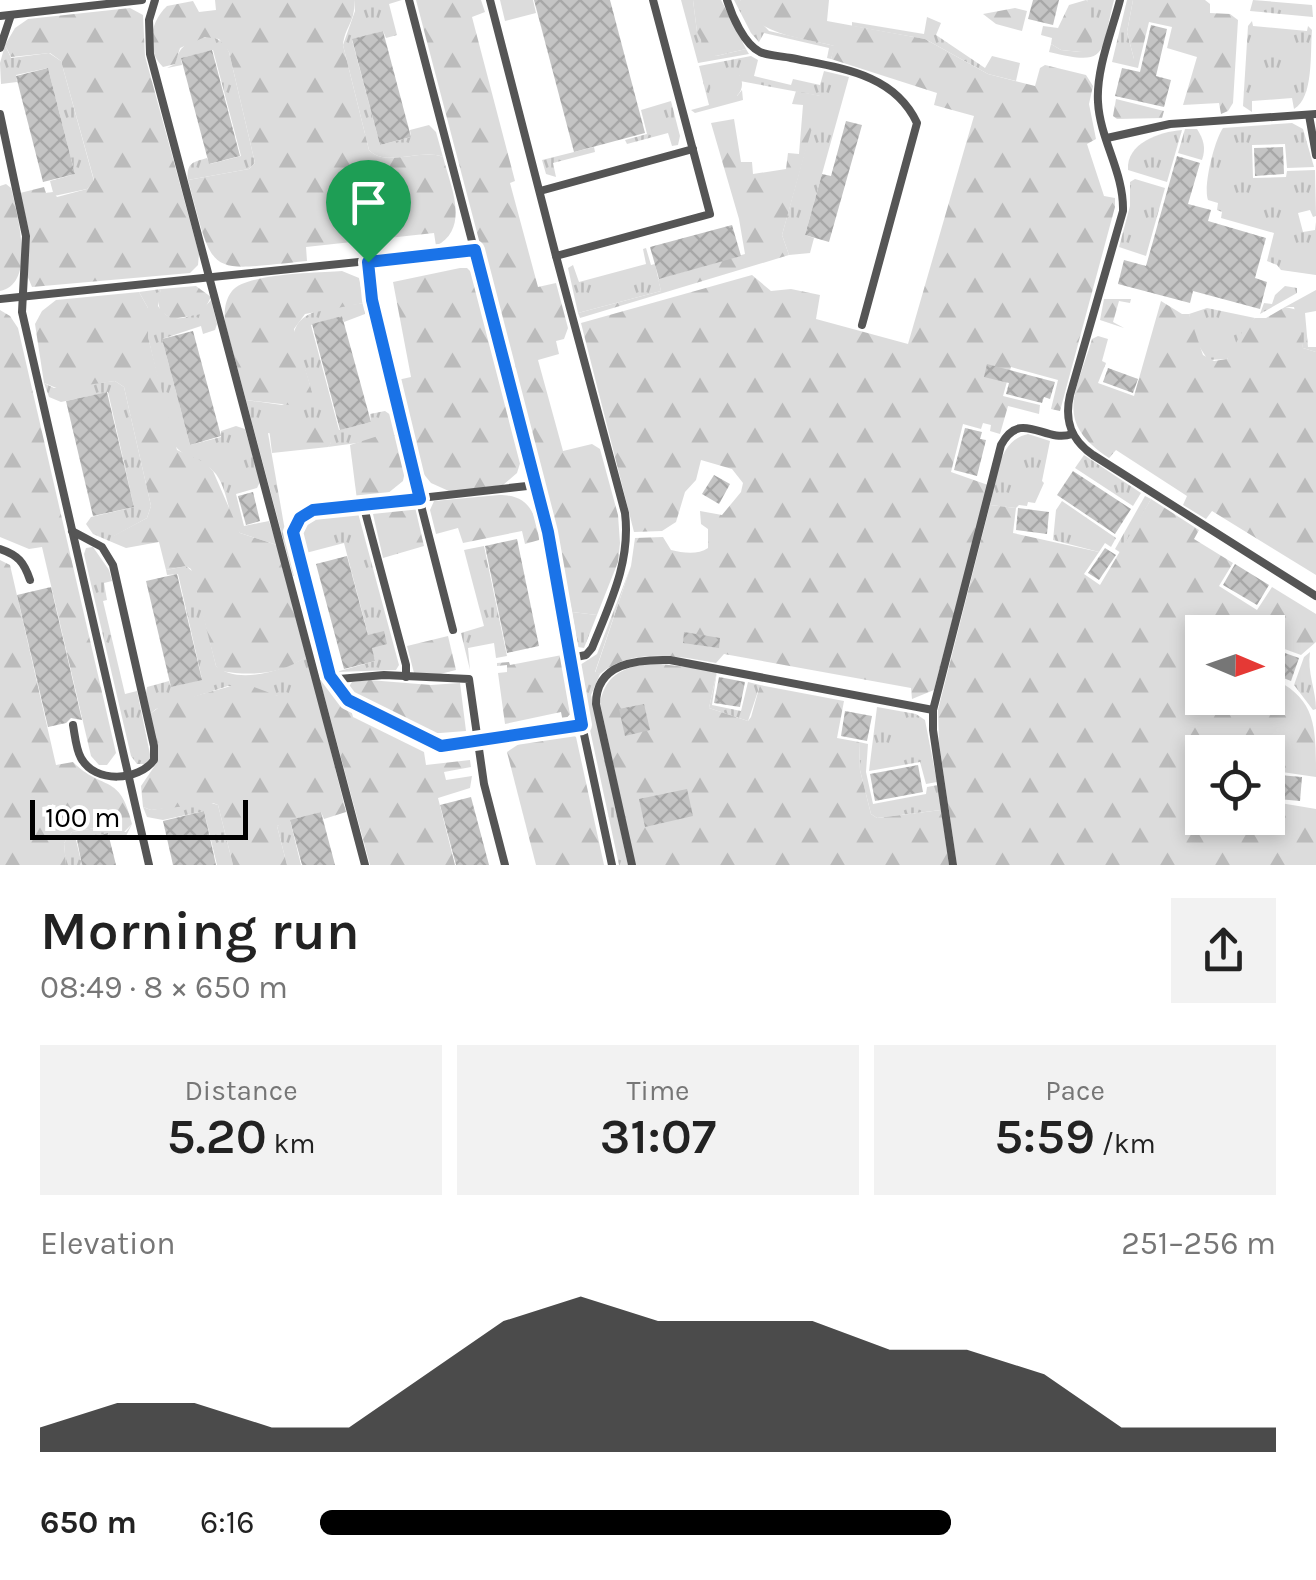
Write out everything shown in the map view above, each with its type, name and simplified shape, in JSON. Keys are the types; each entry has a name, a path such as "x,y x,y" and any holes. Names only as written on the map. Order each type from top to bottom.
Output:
{"lane":[{"path":"0,16 54,5 142,0"},
{"path":"155,0 148,32 150,54 364,865"},
{"path":"409,0 536,485 612,865"},
{"path":"490,0 624,513 624,564 592,648 586,655 571,658"},
{"path":"556,256 710,214 654,0"},
{"path":"728,0 745,37 760,52 880,81 905,104 917,123 862,324"},
{"path":"1120,0 1098,96 1121,184 1123,211 1070,395 1067,414 1072,434 1093,455 1316,596"},
{"path":"0,48 10,15"},
{"path":"0,114 26,236 20,297 149,865"},
{"path":"1107,138 1170,124 1312,114 1316,155"},
{"path":"540,191 693,149"},
{"path":"0,299 475,250"},
{"path":"368,262 372,300 453,630"},
{"path":"953,865 933,710 1001,445 1012,432 1023,427 1059,437 1072,434"},
{"path":"536,485 313,510 300,518 293,532 330,676 348,700 435,745 582,725"},
{"path":"363,504 406,677"},
{"path":"72,531 102,547 113,565 155,754 151,766 128,776 109,776 91,770 80,756 73,725"},
{"path":"0,549 24,563 30,580"},
{"path":"632,865 596,704 596,690 611,670 638,661 670,660 933,710"},
{"path":"330,676 468,678 484,784 505,865"}],"green space":[{"path":"215,0 354,0 343,45 369,150 394,158 443,157 455,205 453,228 447,238 436,246 434,233 306,247 307,261 232,266 219,261 204,236 188,180 249,169 255,163 229,52 219,39 205,37 180,48 175,64 163,67 152,44 154,28 167,6 193,1 199,12 216,10"},
{"path":"354,0 402,0 389,4 397,35 386,38 383,31 352,40 380,145 411,137 410,130 429,125 436,132 443,157 394,158 369,150 343,45 355,11"},
{"path":"416,0 481,0 485,12 472,17 515,181 510,183 538,287 556,283 568,328 564,339 556,341 559,354 538,360 563,451 592,444 600,449 618,515 618,562 597,615 572,612 555,530"},
{"path":"500,0 533,0 536,13 505,21"},
{"path":"681,0 693,0 697,32 716,56 746,49 749,54 698,63"},
{"path":"693,0 721,0 746,49 716,56 708,53 697,32"},
{"path":"734,0 740,0 769,31 835,46 831,59 827,58 829,48 764,33 759,42"},
{"path":"740,0 829,0 827,21 925,39 988,74 1035,86 1040,68 1045,65 1086,75 1093,86 1089,104 1096,139 1087,144 1104,196 1115,198 1115,207 1060,411 1051,409 1058,380 1011,367 1003,396 1040,405 1039,414 1008,406 1000,434 990,431 991,425 983,423 981,429 963,424 951,472 988,485 934,690 912,699 911,688 724,654 716,663 671,656 641,657 595,673 631,566 635,538 663,537 671,550 690,553 708,548 708,529 701,524 700,511 722,515 741,492 743,483 732,469 701,460 676,522 662,531 634,532 581,323 752,275 771,291 791,289 820,295 816,319 908,344 974,116 934,105 937,93 831,59 834,46 768,28 747,12"},
{"path":"1086,0 1114,0 1099,52 1083,58 1049,52 1051,44 1061,50 1081,52"},
{"path":"1086,0 1090,3 1092,45 1081,52 1061,50 1051,44 1052,38 1041,35 1043,26 1058,28 1069,5"},
{"path":"1127,0 1133,0 1127,32 1134,59 1140,59 1138,68 1112,62"},
{"path":"1133,0 1205,0 1210,4 1210,13 1230,14 1238,20 1233,103 1228,111 1221,114 1219,103 1183,105 1197,57 1167,48 1172,27 1149,22 1140,59 1134,59 1127,32"},
{"path":"1253,0 1312,5 1313,17 1250,11"},
{"path":"130,8 143,15 145,56 199,254 198,265 190,273 32,287 27,275 30,235 20,193 44,187 46,193 53,192 57,197 87,189 94,180 61,61 50,53 11,57 5,45 15,28 28,19"},
{"path":"1015,8 1027,11 1022,31 996,24 983,14"},
{"path":"927,17 941,23 936,35 985,68 992,56 1020,63 1016,81 988,74 925,39 852,26 852,22 924,34"},
{"path":"1252,21 1253,26 1307,31 1308,26 1312,30 1308,85 1294,109 1292,98 1252,101 1252,112 1243,106 1248,26"},
{"path":"212,36 224,43 229,52 255,163 249,169 188,180 189,167 194,162 207,158 210,164 241,156 213,50 181,58 182,65 167,68 175,64 188,43"},
{"path":"5,45 11,58 49,53 61,61 94,181 87,189 54,196 50,181 75,174 48,68 16,75 17,82 1,84 0,63"},
{"path":"751,56 758,60 754,76 791,85 793,79 820,85 824,71 849,77 805,235 814,238 810,253 789,255 782,235 820,96 740,81 739,75 737,96 742,90 743,100 695,113 691,110 709,105 699,66"},
{"path":"726,68 737,73 742,84 737,95 726,100 715,95 710,84 715,73"},
{"path":"796,91 821,96 782,235 789,255 580,318 578,313 661,291 658,279 745,254 711,123 734,119 741,162 752,162 753,174 786,169 788,153 799,154 803,105 792,104"},
{"path":"1116,99 1164,111 1162,118 1117,119 1113,116"},
{"path":"671,101 680,136 678,145 672,146 668,133 627,144 625,140 647,134 641,110"},
{"path":"1292,123 1303,129 1314,167 1287,168 1285,144 1252,145 1253,178 1286,177 1287,171 1315,170 1316,216 1310,210 1298,213 1303,232 1315,230 1316,222 1316,275 1281,270 1267,261 1274,233 1221,218 1218,203 1208,200 1207,194 1210,164 1223,128"},
{"path":"1185,129 1197,129 1203,140 1202,160 1178,153"},
{"path":"1182,130 1167,182 1128,170 1138,146 1154,136"},
{"path":"594,147 595,152 553,163 556,177 546,174 542,160"},
{"path":"1135,179 1165,188 1146,256 1119,247 1130,206 1130,182"},
{"path":"6,184 11,188 22,246 18,275 11,286 0,291 0,186"},
{"path":"646,248 651,265 655,264 661,291 578,313 568,268 573,265 579,282 646,264"},
{"path":"467,268 475,276 522,457 517,473 503,485 451,492 431,483 422,472 393,381 411,377 393,282"},
{"path":"342,271 359,278 364,303 305,314 294,329 312,392 311,401 299,406 246,400 225,322 225,306 232,291 266,277"},
{"path":"196,286 211,297 202,314 172,319 160,311 161,289"},
{"path":"1285,286 1297,288 1297,293 1260,314 1264,303 1272,304"},
{"path":"161,289 158,306 170,317 192,315 211,300 215,330 203,334 201,326 162,339 190,445 221,437 221,431 236,426 245,429 260,482 257,488 236,494 244,526 269,521 277,545 240,533 216,474 173,442 148,337 148,308 139,292"},
{"path":"1316,290 1316,311 1305,313 1308,347 1316,347 1316,352 1303,348 1294,307 1285,307"},
{"path":"139,292 148,308 148,337 177,450 204,462 213,471 240,533 277,545 306,657 286,667 254,674 220,671 191,569 186,566 166,570 159,542 126,548 114,543 113,536 147,518 151,506 124,387 115,381 59,389 44,383 35,324 42,311 56,300"},
{"path":"1104,299 1131,299 1130,303 1119,301 1113,322 1124,328 1100,320"},
{"path":"1161,301 1189,314 1203,355 1214,361 1227,359 1246,325 1255,318 1266,318 1285,307 1298,310 1303,348 1316,352 1316,575 1212,511 1206,519 1183,505 1187,496 1116,450 1109,458 1080,432 1074,405 1092,339 1108,339 1102,361 1106,363 1098,383 1134,396"},
{"path":"364,303 365,314 344,322 342,316 311,325 339,430 371,422 370,414 385,411 395,418 400,437 328,447 331,443 268,433 297,575 293,576 246,400 282,405 312,392 294,334 297,325 312,313"},
{"path":"1207,308 1255,318 1227,359 1208,360 1195,340 1189,314"},
{"path":"0,310 18,328 116,753 107,765 99,765 91,756 42,547 29,549 0,537"},
{"path":"115,381 124,387 151,506 147,518 114,536 114,543 93,534 86,524 91,517 134,507 108,392 61,402 49,397 44,383 54,388"},
{"path":"279,420 304,420 318,425 331,444 272,453 269,428"},
{"path":"384,434 400,437 407,461 403,481 382,498 357,500 350,445"},
{"path":"1028,434 1050,441 1044,483 1035,503 1016,508 990,505 1004,453 1010,444"},
{"path":"1084,455 1141,493 1133,506 1075,468"},
{"path":"499,495 517,498 528,506 538,526 539,540 525,544 522,531 463,543 458,528 436,534 430,510 434,501"},
{"path":"1145,496 1151,499 1121,553 1115,549"},
{"path":"1151,499 1199,530 1194,539 1233,563 1219,586 1257,610 1272,587 1316,614 1316,642 1301,655 1285,649 1285,615 1185,615 1185,715 1285,715 1285,685 1296,693 1310,714 1316,777 1285,772 1285,735 1185,735 1185,835 1285,835 1285,804 1316,809 1316,865 957,865 939,743 938,710 990,505 1016,508 1013,533 1099,552 1084,574 1100,585"},
{"path":"1062,501 1116,538 1111,547 1105,543 1099,552 1053,540 1056,510"},
{"path":"409,503 415,507 424,546 383,558 373,514 379,507"},
{"path":"353,510 358,513 399,665 396,670 336,672 375,661 344,543 302,554 302,529 313,517"},
{"path":"484,546 507,656 496,658 494,643 468,648 470,670 461,633 484,626 464,550"},
{"path":"93,547 112,581 104,583 107,600 103,601 125,694 137,691 151,759 145,764 137,764 131,756 84,554 86,548"},
{"path":"0,560 10,565 56,765 73,762 116,789 132,824 122,834 101,827 72,832 64,843 66,865 0,865"},
{"path":"186,566 193,572 216,666 236,675 261,674 306,657 317,696 278,696 228,686 150,714 147,687 169,681 171,687 202,679 178,574 167,575 166,570"},
{"path":"631,566 591,695 628,865 619,865 580,665 597,654"},
{"path":"572,612 597,615 584,648 578,647"},
{"path":"448,636 456,670 414,673 407,646"},
{"path":"1310,652 1316,709 1313,710 1294,685 1304,657"},
{"path":"562,655 572,712 563,722 561,712 505,724 498,673 507,672 507,665 497,663 510,665"},
{"path":"653,663 717,671 709,708 748,721 760,685 844,701 837,738 859,742 860,770 871,814 877,818 941,810 949,865 635,865 600,703 612,678"},
{"path":"717,671 712,705 741,711 748,682 760,685 748,721 709,708"},
{"path":"320,680 325,680 350,706 353,717 424,752 426,765 470,760 471,767 444,772 446,780 472,776 470,788 438,798 455,865 370,865"},
{"path":"352,682 460,683 466,731 427,734 350,695 348,688"},
{"path":"235,685 278,696 317,696 346,812 324,819 321,812 277,826 287,865 233,865 218,805 151,810 143,807 141,786 158,761 150,714 162,705"},
{"path":"877,707 916,714 925,720 937,782 926,784 920,762 869,771"},
{"path":"570,733 576,737 604,865 536,865 507,752 525,740"},
{"path":"859,742 868,744 866,772 873,804 926,794 927,787 938,785 941,810 877,818 871,814 860,770"},
{"path":"205,801 218,805 233,865 217,865 204,811 163,820 147,817 143,807 151,810"},
{"path":"290,820 301,865 287,865 277,826"},
{"path":"132,824 126,836 111,840 108,833 76,840 82,865 66,865 64,843 72,832 101,827 126,832"}],"building":[{"path":"534,0 610,0 645,133 574,152"},
{"path":"1033,0 1059,0 1053,25 1028,19"},
{"path":"1151,25 1167,29 1156,76 1171,80 1164,107 1115,96 1122,68 1140,72"},
{"path":"383,31 411,137 380,145 352,39"},
{"path":"212,50 240,156 209,164 181,58"},
{"path":"48,68 75,174 43,182 16,76"},
{"path":"846,121 862,125 829,242 805,235 822,174 831,176"},
{"path":"1283,147 1284,174 1255,176 1254,148"},
{"path":"1177,156 1200,163 1188,204 1211,210 1208,221 1266,238 1255,278 1267,282 1260,309 1193,291 1190,303 1118,284 1124,260 1146,266"},
{"path":"732,225 741,256 659,279 650,247"},
{"path":"342,316 371,422 340,430 312,324"},
{"path":"193,331 221,436 190,445 162,339"},
{"path":"987,364 1055,382 1050,399 1044,397 1042,403 1006,394 1009,383 984,377"},
{"path":"1108,368 1138,379 1133,393 1103,382"},
{"path":"107,392 134,507 93,516 66,401"},
{"path":"965,428 982,432 980,439 986,440 977,476 954,470"},
{"path":"1073,471 1131,509 1115,534 1057,495"},
{"path":"714,475 730,484 719,504 702,494"},
{"path":"253,492 260,521 246,525 238,496"},
{"path":"1018,508 1049,512 1047,534 1016,530"},
{"path":"517,539 539,646 507,653 485,546"},
{"path":"1105,548 1116,555 1099,580 1088,573"},
{"path":"347,556 368,635 384,631 387,644 372,648 375,661 344,669 316,564"},
{"path":"1235,564 1269,585 1257,605 1223,585"},
{"path":"177,574 202,680 171,687 146,581"},
{"path":"51,587 82,720 71,718 48,727 17,595"},
{"path":"684,632 720,638 719,648 683,643"},
{"path":"1285,653 1299,658 1291,681 1285,679"},
{"path":"719,677 745,682 740,707 714,703"},
{"path":"644,704 650,730 625,736 619,709"},
{"path":"845,711 872,716 867,741 841,736"},
{"path":"918,765 923,792 875,801 870,774"},
{"path":"1285,776 1302,777 1300,801 1285,800"},
{"path":"687,789 693,816 645,827 639,799"},
{"path":"471,797 489,865 456,865 440,805"},
{"path":"204,811 216,865 173,865 163,821"},
{"path":"321,812 335,865 302,865 290,820"},
{"path":"108,833 116,865 82,865 77,840"}],"route":[{"path":"475,250 548,532 582,725 435,745 348,700 330,676 294,543 296,525 313,510 420,499 372,300 368,262 475,250"}]}
